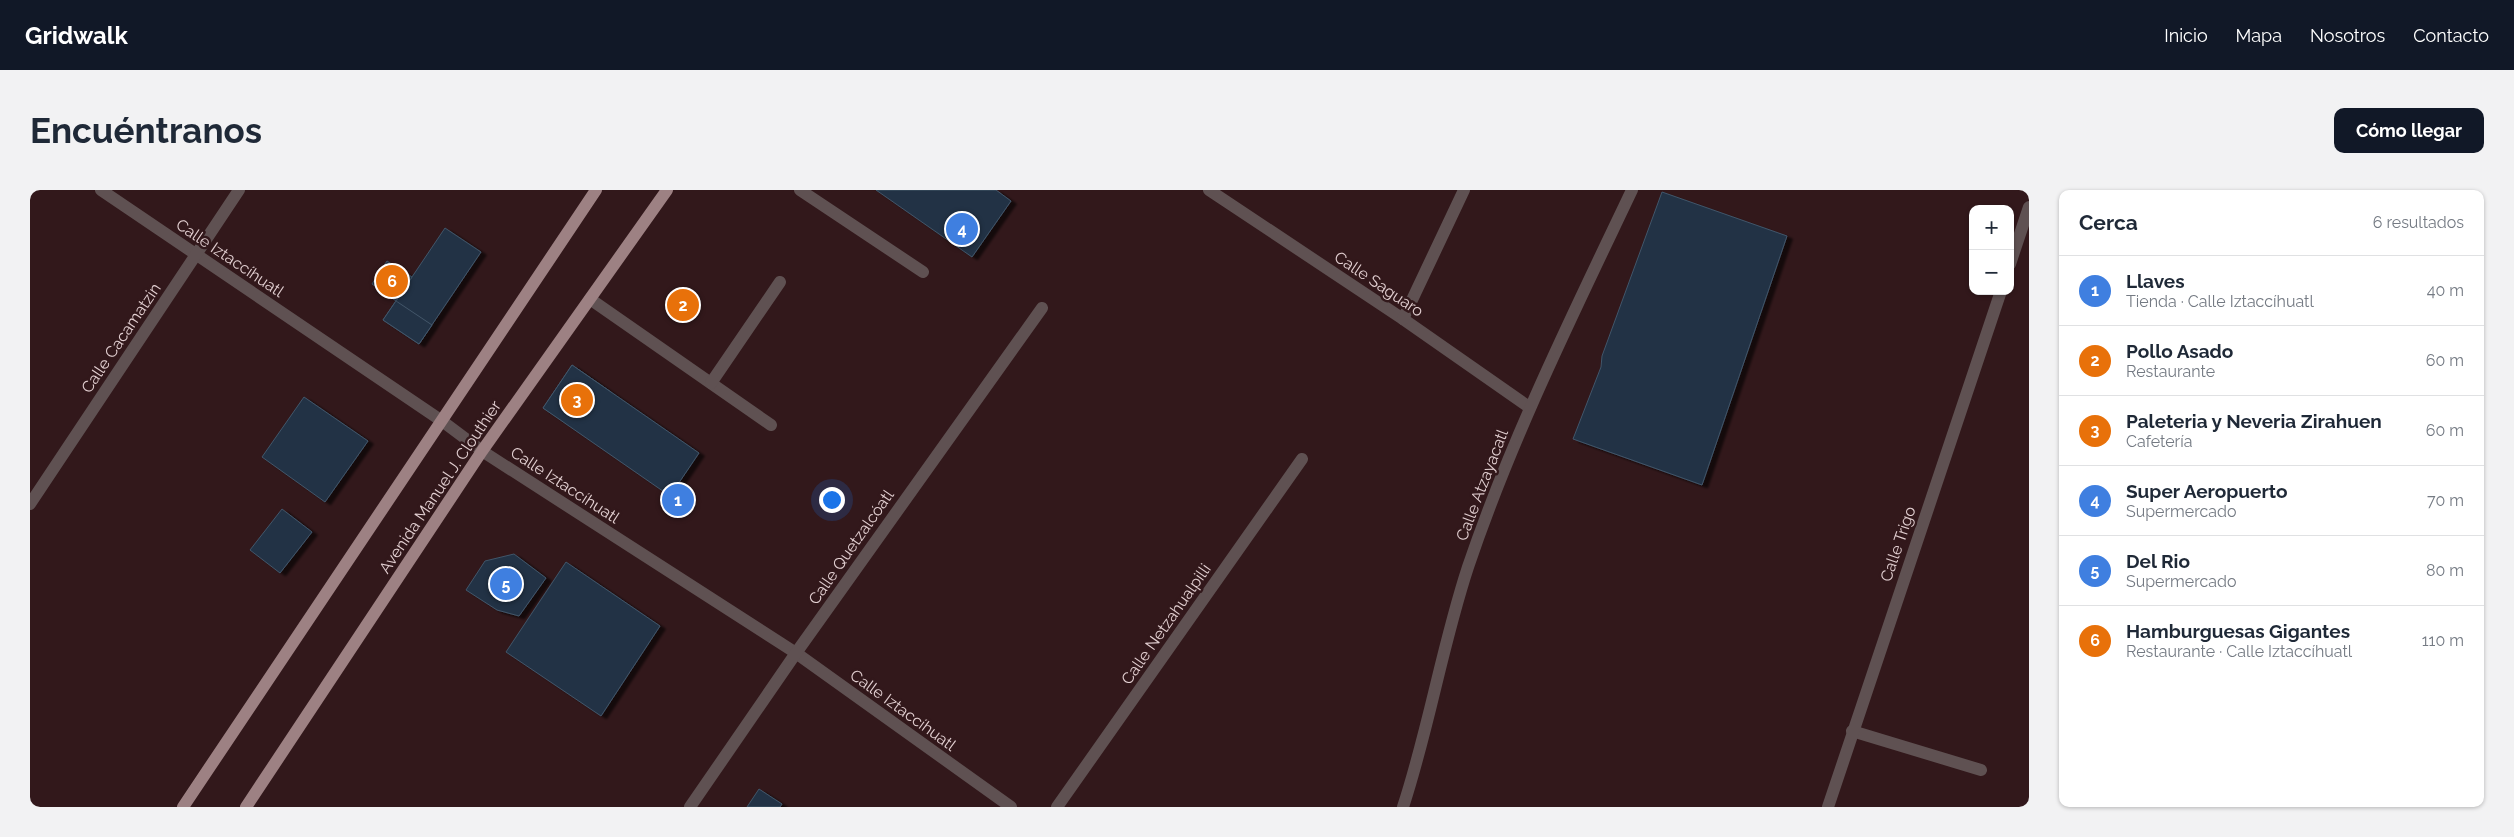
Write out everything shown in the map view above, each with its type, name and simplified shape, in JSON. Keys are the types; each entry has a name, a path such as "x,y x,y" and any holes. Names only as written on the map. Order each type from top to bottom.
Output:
{"main road":[{"path":"183,807 596,190"},
{"name":"Avenida Manuel J. Clouthier","path":"246,807 482,451 667,190"}],"street":[{"name":"Calle Iztaccíhuatl","path":"101,190 442,421 482,451 796,653 1011,807"},
{"name":"Calle Cacamatzin","path":"30,504 239,190"},
{"path":"800,190 923,272"},
{"name":"Calle Saguaro","path":"1209,190 1403,319 1529,407"},
{"path":"1403,319 1464,190"},
{"name":"Calle Atzayacatl","path":"1403,807 1418,761 1446,641 1469,566 1529,407 1632,190"},
{"path":"2014,252 2029,207"},
{"path":"711,383 780,282"},
{"name":"Calle Trigo","path":"1828,807 1852,730 2000,295"},
{"path":"590,299 771,425"},
{"name":"Calle Quetzalcóatl","path":"690,807 796,653 1042,308"},
{"name":"Calle Netzahualpilli","path":"1056,807 1302,459"},
{"path":"1852,730 1981,770"}],"building":[{"path":"876,190 996,190 1011,201 972,257"},
{"path":"1662,192 1787,236 1702,485 1573,439 1601,367 1602,356"},
{"path":"445,228 481,252 419,344 383,320"},
{"path":"387,261 412,277 396,301 372,284"},
{"path":"396,301 432,325 419,344 383,320"},
{"path":"572,365 611,392 584,435 543,408"},
{"path":"572,365 699,453 670,496 543,408"},
{"path":"304,397 368,441 325,502 262,457"},
{"path":"678,491 687,498 678,509 669,502"},
{"path":"282,509 312,532 280,573 250,550"},
{"path":"514,554 546,578 519,616 497,610 466,590 485,561"},
{"path":"566,562 660,626 601,716 506,652"},
{"path":"759,789 782,804 780,807 747,807"}],"place":[{"name":"Super Aeropuerto","path":"962,229"},
{"name":"Hamburguesas Gigantes","path":"392,281"},
{"name":"Pollo Asado","path":"683,305"},
{"name":"Paleteria y Neveria Zirahuen","path":"577,400"},
{"name":"Llaves","path":"678,500"},
{"name":"Del Rio","path":"506,584"}]}
